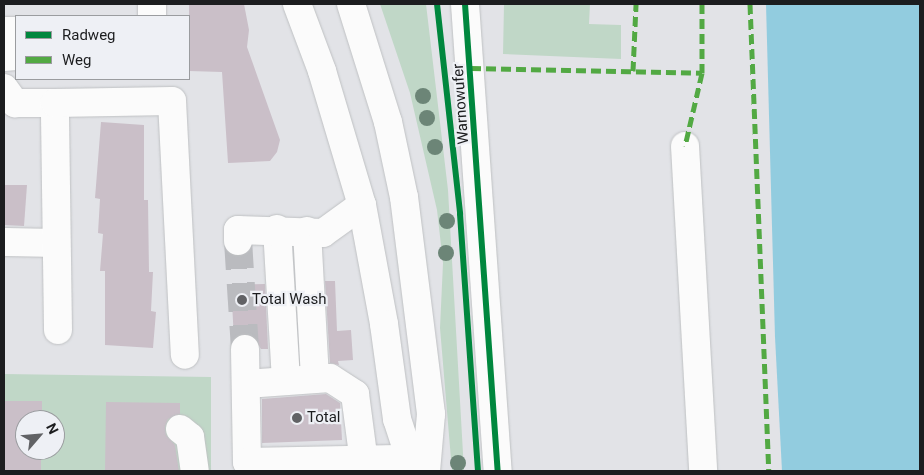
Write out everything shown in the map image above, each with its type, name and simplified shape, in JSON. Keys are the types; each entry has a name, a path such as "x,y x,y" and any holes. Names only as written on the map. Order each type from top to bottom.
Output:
{"main road":[{"path":"296,4 325,80 362,205 384,324 397,420 417,467"},
{"path":"351,4 388,122 404,197 431,414 417,467"},
{"name":"Warnowufer","path":"465,4 498,471"},
{"path":"4,88 15,102 172,101 185,355"},
{"path":"55,103 55,243 58,330"},
{"path":"686,146 703,471"},
{"path":"238,241 238,230 299,231 362,205"},
{"path":"299,231 308,379"},
{"path":"299,231 308,379"},
{"path":"4,242 55,243"},
{"path":"245,350 247,462 364,462 417,467"},
{"path":"246,384 308,379 355,394 364,462"},
{"path":"180,429 190,437 194,471"}],"green space":[{"path":"380,4 426,4 448,190 464,471 452,471 440,328 443,263 437,210 410,93"},
{"path":"504,4 590,4 589,24 621,25 621,59 503,54"},
{"path":"4,374 211,377 211,471 4,471"}],"water":[{"path":"766,4 920,4 920,471 782,471 775,337"}],"building":[{"path":"189,4 244,4 249,30 247,47 280,140 277,152 270,161 228,163 222,72 190,71"},
{"path":"101,122 144,125 144,200 148,200 149,272 153,272 151,311 156,312 153,348 105,345 105,271 100,271 103,234 98,233 100,199 95,198"},
{"path":"4,185 27,185 24,226 4,225"},
{"path":"325,281 335,281 337,331 351,330 353,360 338,361 339,365 330,363"},
{"path":"265,284 268,349 261,349 252,335 244,333 234,339 231,285"},
{"name":"Total","path":"326,394 340,403 342,440 262,443 262,399"},
{"path":"4,401 42,401 42,410 15,410 15,460 41,460 41,471 4,471"},
{"path":"106,402 180,403 180,414 168,419 165,427 166,435 175,445 179,471 105,471"}],"tunnel":[{"path":"238,241 245,349"}],"marked path":[{"path":"633,71 636,4"},
{"path":"702,4 702,73"},
{"path":"750,4 769,471"},
{"path":"471,68 702,73 685,146"}],"cycle path":[{"path":"437,4 460,214 478,471"},
{"path":"465,4 498,471"}],"place":[{"name":"Total Wash","path":"242,300"},
{"name":"Total","path":"297,418"}]}
